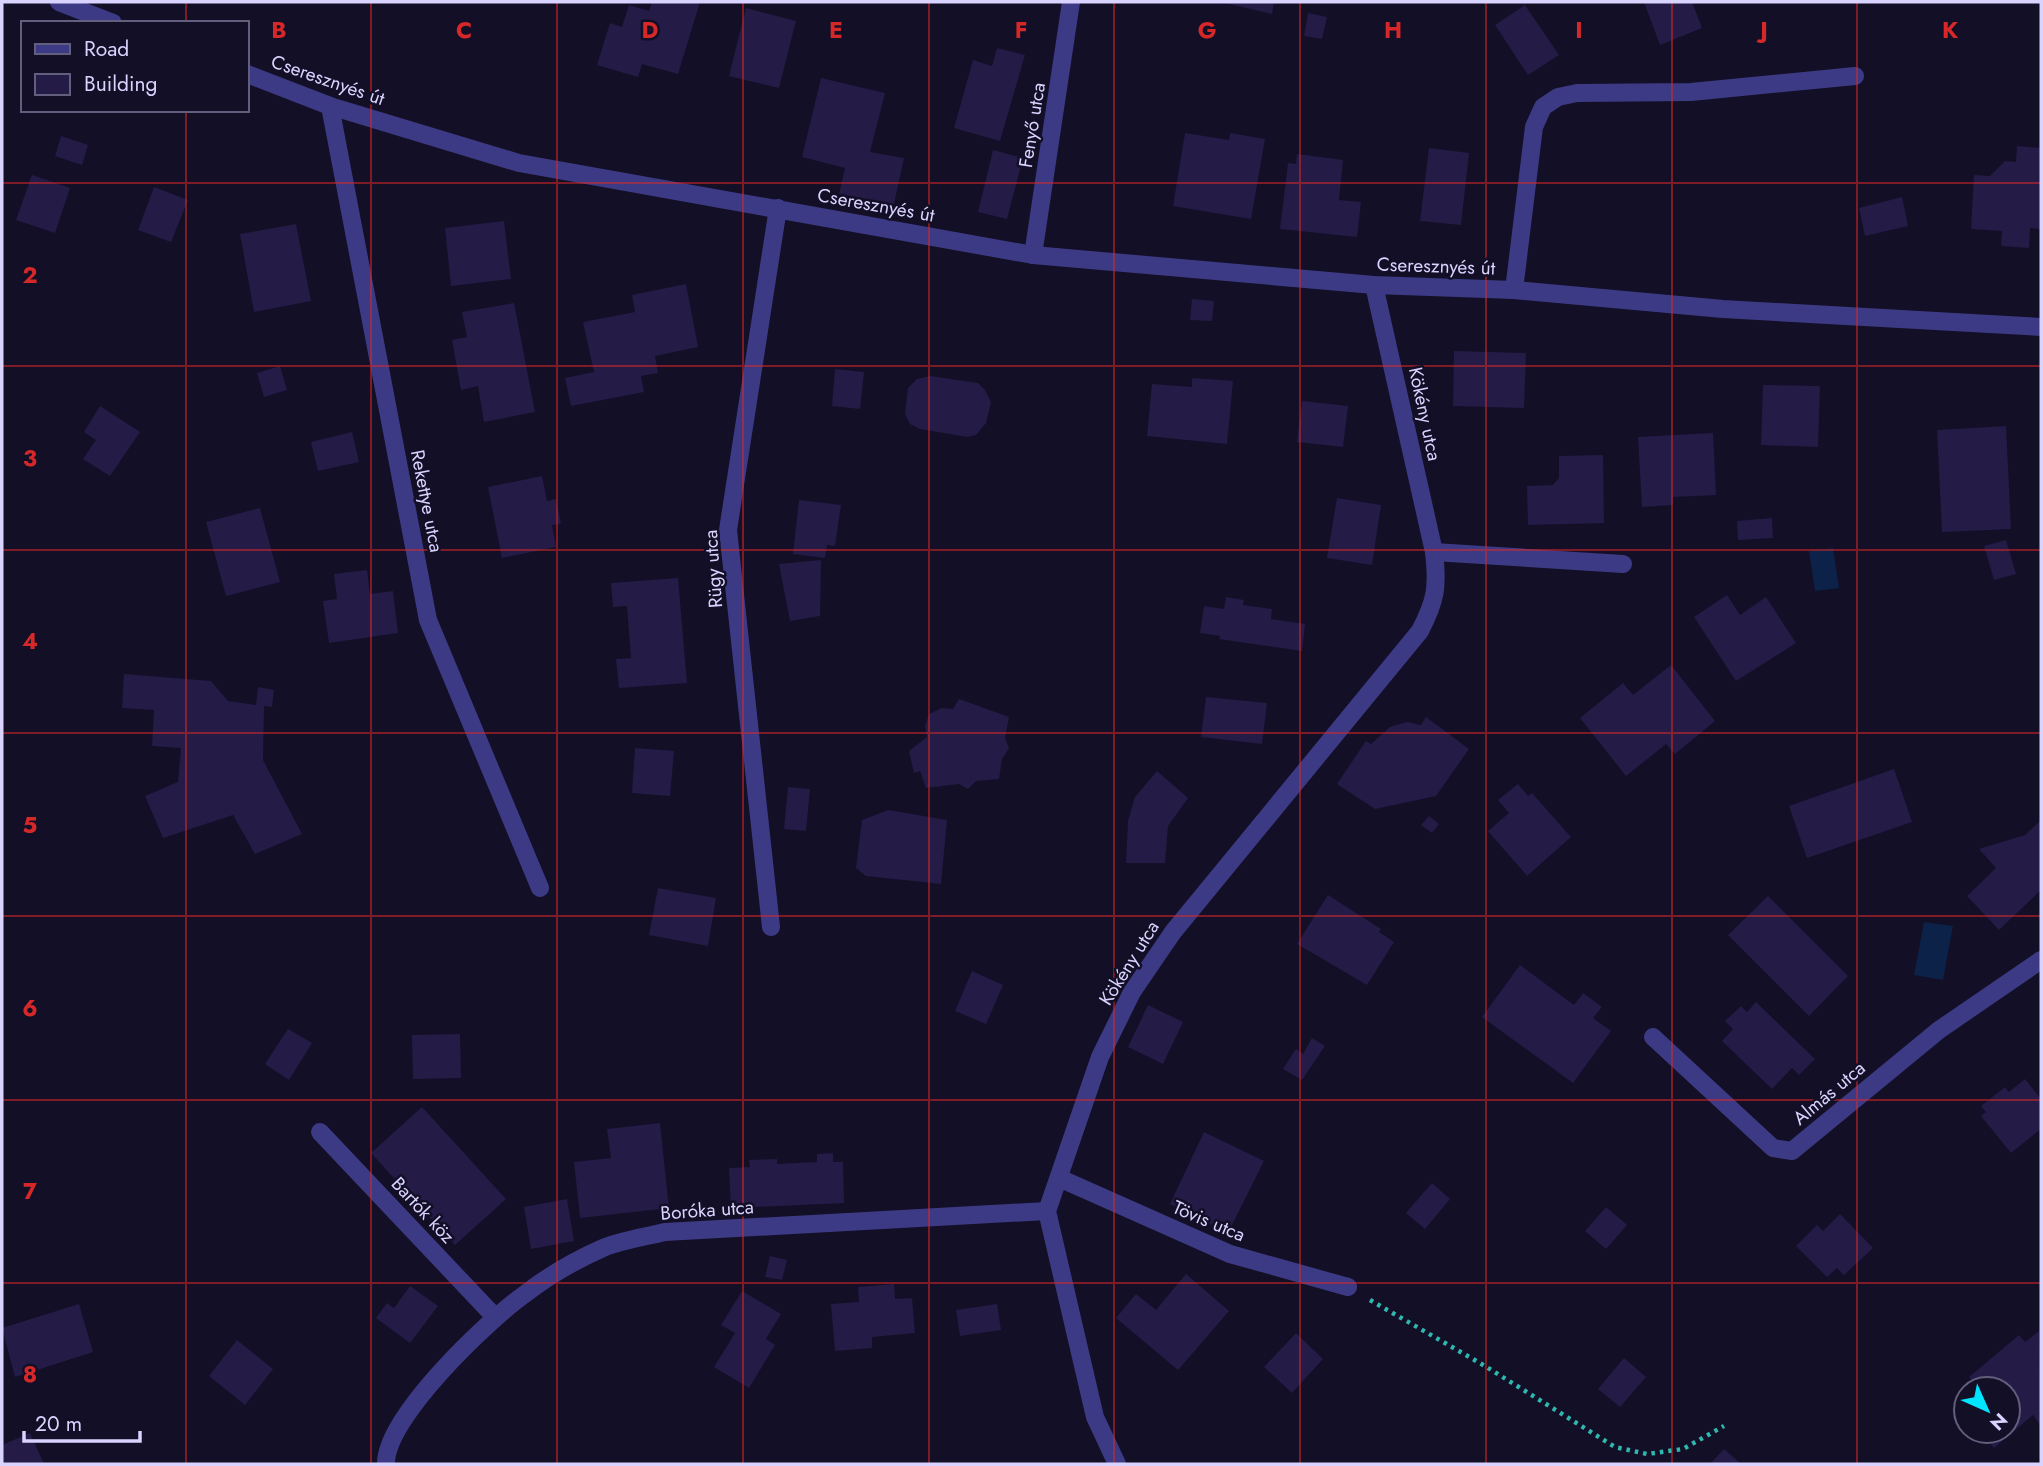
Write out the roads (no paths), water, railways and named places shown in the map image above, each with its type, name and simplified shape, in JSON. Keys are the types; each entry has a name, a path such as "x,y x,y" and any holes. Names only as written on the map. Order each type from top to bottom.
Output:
{"street":[{"path":"59,2 109,21"},
{"name":"Fenyő utca","path":"1033,255 1071,2"},
{"name":"Cseresznyés út","path":"248,74 330,106 519,163 1033,255 1374,285 1514,290 1723,309 2041,327"},
{"name":"Cseresznyés út","path":"1514,290 1534,127 1543,107 1558,97 1577,93 1691,92 1855,76"},
{"name":"Rekettye utca","path":"330,106 428,620 540,888"},
{"name":"Rügy utca","path":"771,927 728,530 778,208"},
{"name":"Kökény utca","path":"1046,1211 1100,1057 1132,992 1173,932 1232,858 1420,631 1434,604 1437,583 1434,552 1374,285"},
{"path":"1434,552 1623,564"},
{"name":"Almás utca","path":"1653,1037 1773,1147 1792,1151 1939,1030 2041,960"},
{"name":"Bartók köz","path":"320,1132 495,1317"},
{"name":"Tövis utca","path":"1059,1178 1230,1254 1348,1287"},
{"path":"1046,1211 1095,1417 1117,1464"},
{"name":"Boróka utca","path":"386,1464 386,1455 397,1430 416,1403 495,1317 554,1274 604,1248 665,1232 1046,1211"}],"water":[{"path":"1833,548 1839,588 1815,591 1809,551"},
{"path":"1924,922 1953,926 1943,980 1914,975"}]}
